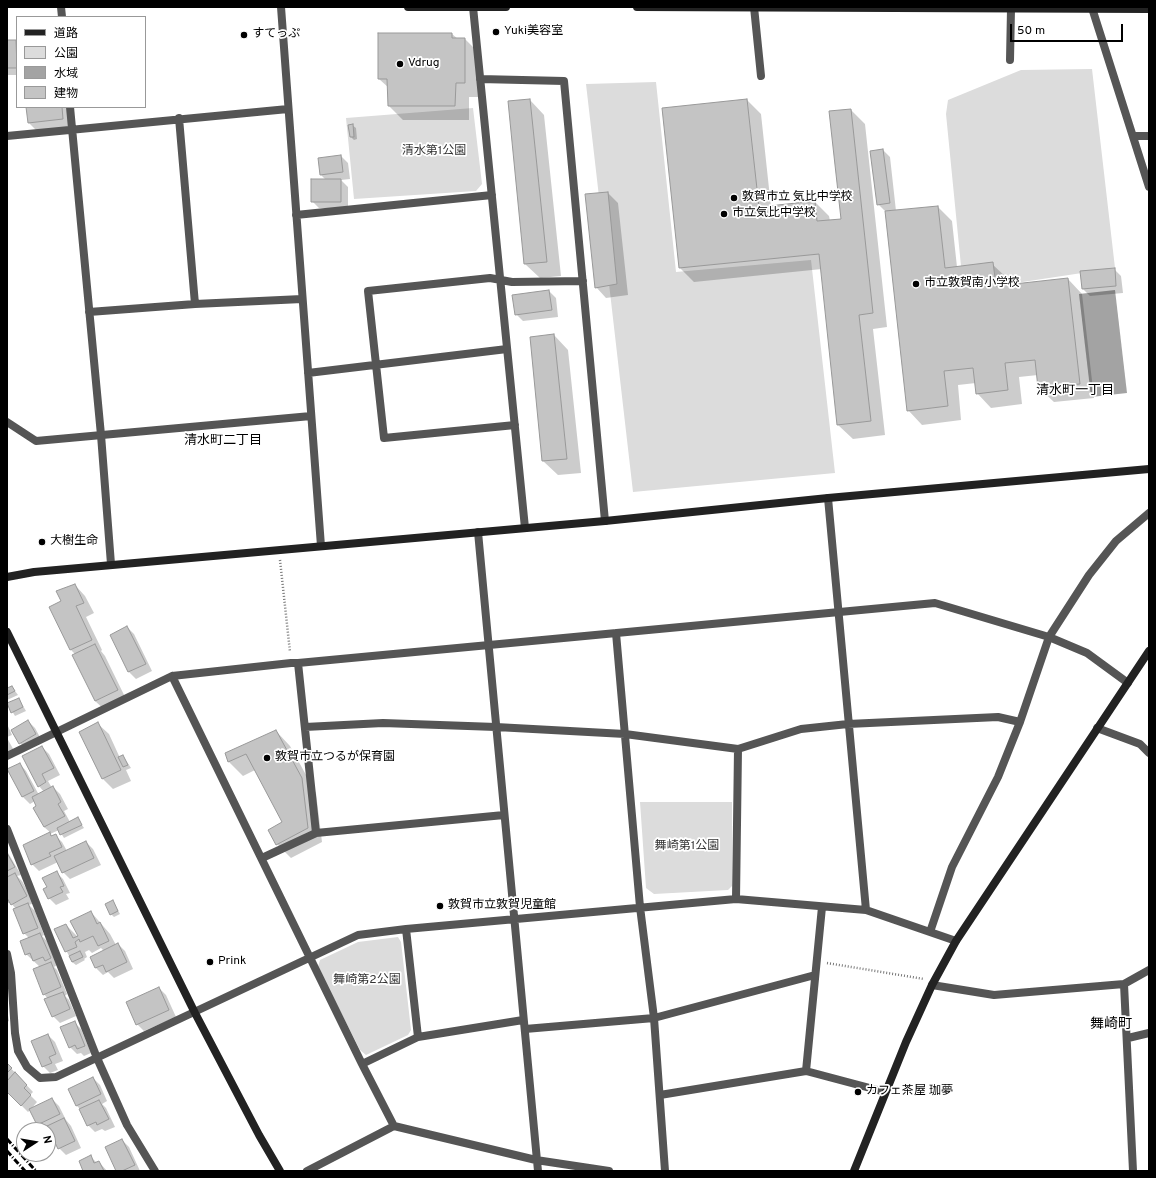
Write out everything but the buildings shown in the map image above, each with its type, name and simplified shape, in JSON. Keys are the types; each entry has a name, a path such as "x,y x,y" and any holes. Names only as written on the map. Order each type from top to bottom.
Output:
{"street":[{"path":"281,7 321,546"},
{"path":"408,7 506,7"},
{"path":"473,7 525,528"},
{"path":"637,7 1149,9"},
{"path":"754,7 761,76"},
{"path":"1092,8 1149,187"},
{"path":"1010,60 1012,9"},
{"path":"480,79 564,81 605,521"},
{"path":"70,108 102,436 111,564"},
{"path":"7,136 178,118 288,109"},
{"path":"178,118 195,304"},
{"path":"1133,136 1149,136"},
{"path":"296,215 492,195"},
{"path":"515,425 384,438 368,291 490,278 512,282 583,280"},
{"path":"89,312 195,304 302,299"},
{"path":"308,373 507,349"},
{"path":"7,422 36,441 311,416"},
{"path":"7,577 34,572 111,564 605,521 828,498 1149,469"},
{"path":"828,498 866,910"},
{"path":"930,932 952,867 998,777 1020,722 1049,637 1089,575 1116,541 1149,513"},
{"path":"478,532 538,1171"},
{"path":"7,756 172,676 294,663 935,603 1049,637 1087,653 1128,683"},
{"path":"7,632 195,1013 280,1171"},
{"path":"616,634 640,907 654,1018 665,1171"},
{"path":"855,1171 885,1092 932,985 956,941 1149,651"},
{"path":"294,663 305,727 316,833"},
{"path":"172,676 362,1064 394,1126"},
{"path":"305,727 383,723 496,727 625,734 738,749 801,729 848,724 998,717 1020,722"},
{"path":"1097,728 1140,744 1149,753"},
{"path":"736,899 738,749"},
{"path":"262,858 316,833 504,815"},
{"path":"7,830 97,1058 127,1125 154,1171"},
{"path":"7,954 18,1051 27,1067 40,1078 56,1077 358,936 406,929 736,899 866,910 956,941"},
{"path":"806,1071 822,907"},
{"path":"406,929 418,1037"},
{"path":"932,985 994,995 1124,984 1149,970"},
{"path":"525,1029 654,1018 815,975"},
{"path":"1124,984 1128,1038 1133,1171"},
{"path":"362,1064 418,1037 523,1020"},
{"path":"1128,1038 1149,1033"},
{"path":"660,1095 806,1071 885,1092"},
{"path":"307,1171 394,1126 536,1160 609,1171"}],"path":[{"path":"279,550 294,663"},
{"path":"816,962 923,978 932,985"}],"green space":[{"path":"1092,69 1115,268 996,286 993,263 961,266 946,114 948,100 1021,70"},
{"path":"656,82 676,272 811,260 835,473 633,492 586,84"},
{"name":"清水第1公園","path":"473,108 482,184 476,191 354,199 346,118"},
{"name":"舞崎第1公園","path":"640,802 732,802 732,886 728,890 654,894 646,888"},
{"name":"舞崎第2公園","path":"398,937 401,942 411,1030 408,1035 366,1055 360,1050 318,967 320,960 358,942"}],"water":[{"path":"1115,290 1127,393 1091,397 1079,294"}],"railway":[{"path":"7,1139 36,1171"},
{"path":"7,1151 25,1171"}],"place":[{"name":"Yuki美容室","path":"496,32"},
{"name":"すてっぷ","path":"244,35"},
{"name":"Vdrug","path":"400,64"},
{"name":"敦賀市立 気比中学校","path":"734,198"},
{"name":"市立気比中学校","path":"724,214"},
{"name":"市立敦賀南小学校","path":"916,284"},
{"name":"大樹生命","path":"42,542"},
{"name":"敦賀市立つるが保育園","path":"267,758"},
{"name":"敦賀市立敦賀児童館","path":"440,906"},
{"name":"Prink","path":"210,962"},
{"name":"カフェ茶屋 珈夢","path":"858,1092"}],"district":[{"name":"清水町一丁目","path":"1075,391"},
{"name":"清水町二丁目","path":"223,441"},
{"name":"舞崎町","path":"1111,1025"}]}
